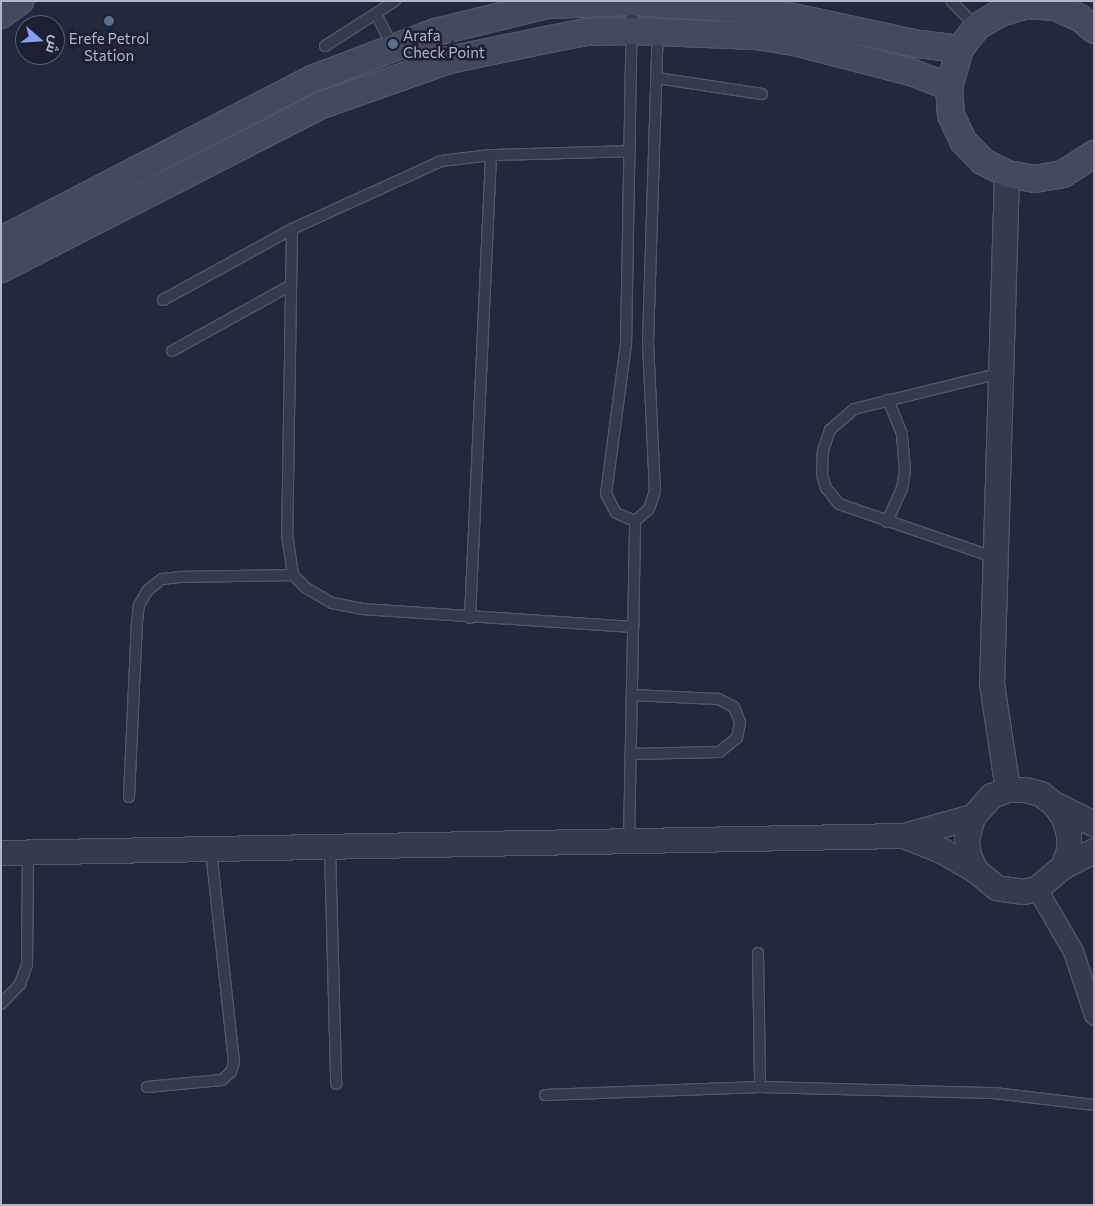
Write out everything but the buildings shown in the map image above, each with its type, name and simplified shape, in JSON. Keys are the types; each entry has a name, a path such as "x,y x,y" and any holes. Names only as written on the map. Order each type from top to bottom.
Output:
{"main road":[{"path":"1,15 20,1"},
{"path":"1,240 312,79 436,32 547,3 632,2 760,10 920,44 960,49"},
{"path":"1094,30 1080,18 1054,7 1027,6 1000,13 977,28 960,49 949,87 951,115 963,141 982,161 1007,174 1035,179 1063,174 1094,154"},
{"path":"1,269 319,106 360,89 448,60 587,32 718,32 794,42 911,72 949,87"}],"street":[{"path":"1007,174 992,684 1008,790"},
{"path":"976,871 969,856 967,839 973,817 992,796 1008,790 1033,792 1094,824"},
{"path":"1054,804 1064,818 1069,834 1068,851 1062,867"},
{"path":"1,853 904,836 973,817"},
{"path":"904,836 942,850 976,871 997,888 1024,892 1037,889 1062,867 1094,850"},
{"path":"1037,889 1073,951 1094,1015"}],"lane":[{"path":"325,46 395,1"},
{"path":"951,1 977,28"},
{"path":"632,2 626,344 606,494 616,513 635,521"},
{"path":"376,14 393,47"},
{"path":"628,842 635,521 649,509 656,491 648,363 658,31"},
{"path":"657,78 762,94"},
{"path":"163,300 292,229 441,161 491,155 630,152"},
{"path":"470,618 491,155"},
{"path":"292,229 287,534 293,575 306,588 332,603 362,609 470,618 633,627"},
{"path":"172,351 291,285"},
{"path":"996,558 839,504 826,488 822,475 825,440 836,421 854,409 1001,373"},
{"path":"887,522 902,488 905,470 902,434 888,400"},
{"path":"129,797 139,605 148,590 162,579 180,577 293,575"},
{"path":"630,754 720,752 737,738 740,722 734,706 718,699 632,695"},
{"path":"330,847 336,1084"},
{"path":"147,1087 222,1080 230,1072 234,1062 211,849"},
{"path":"1,1004 20,984 27,965 28,853"},
{"path":"758,953 760,1087"},
{"path":"545,1095 760,1087 994,1093 1094,1105"}],"place":[{"name":"Erefe Petrol Station","path":"109,21"},
{"name":"Arafa Check Point","path":"393,44"}]}
